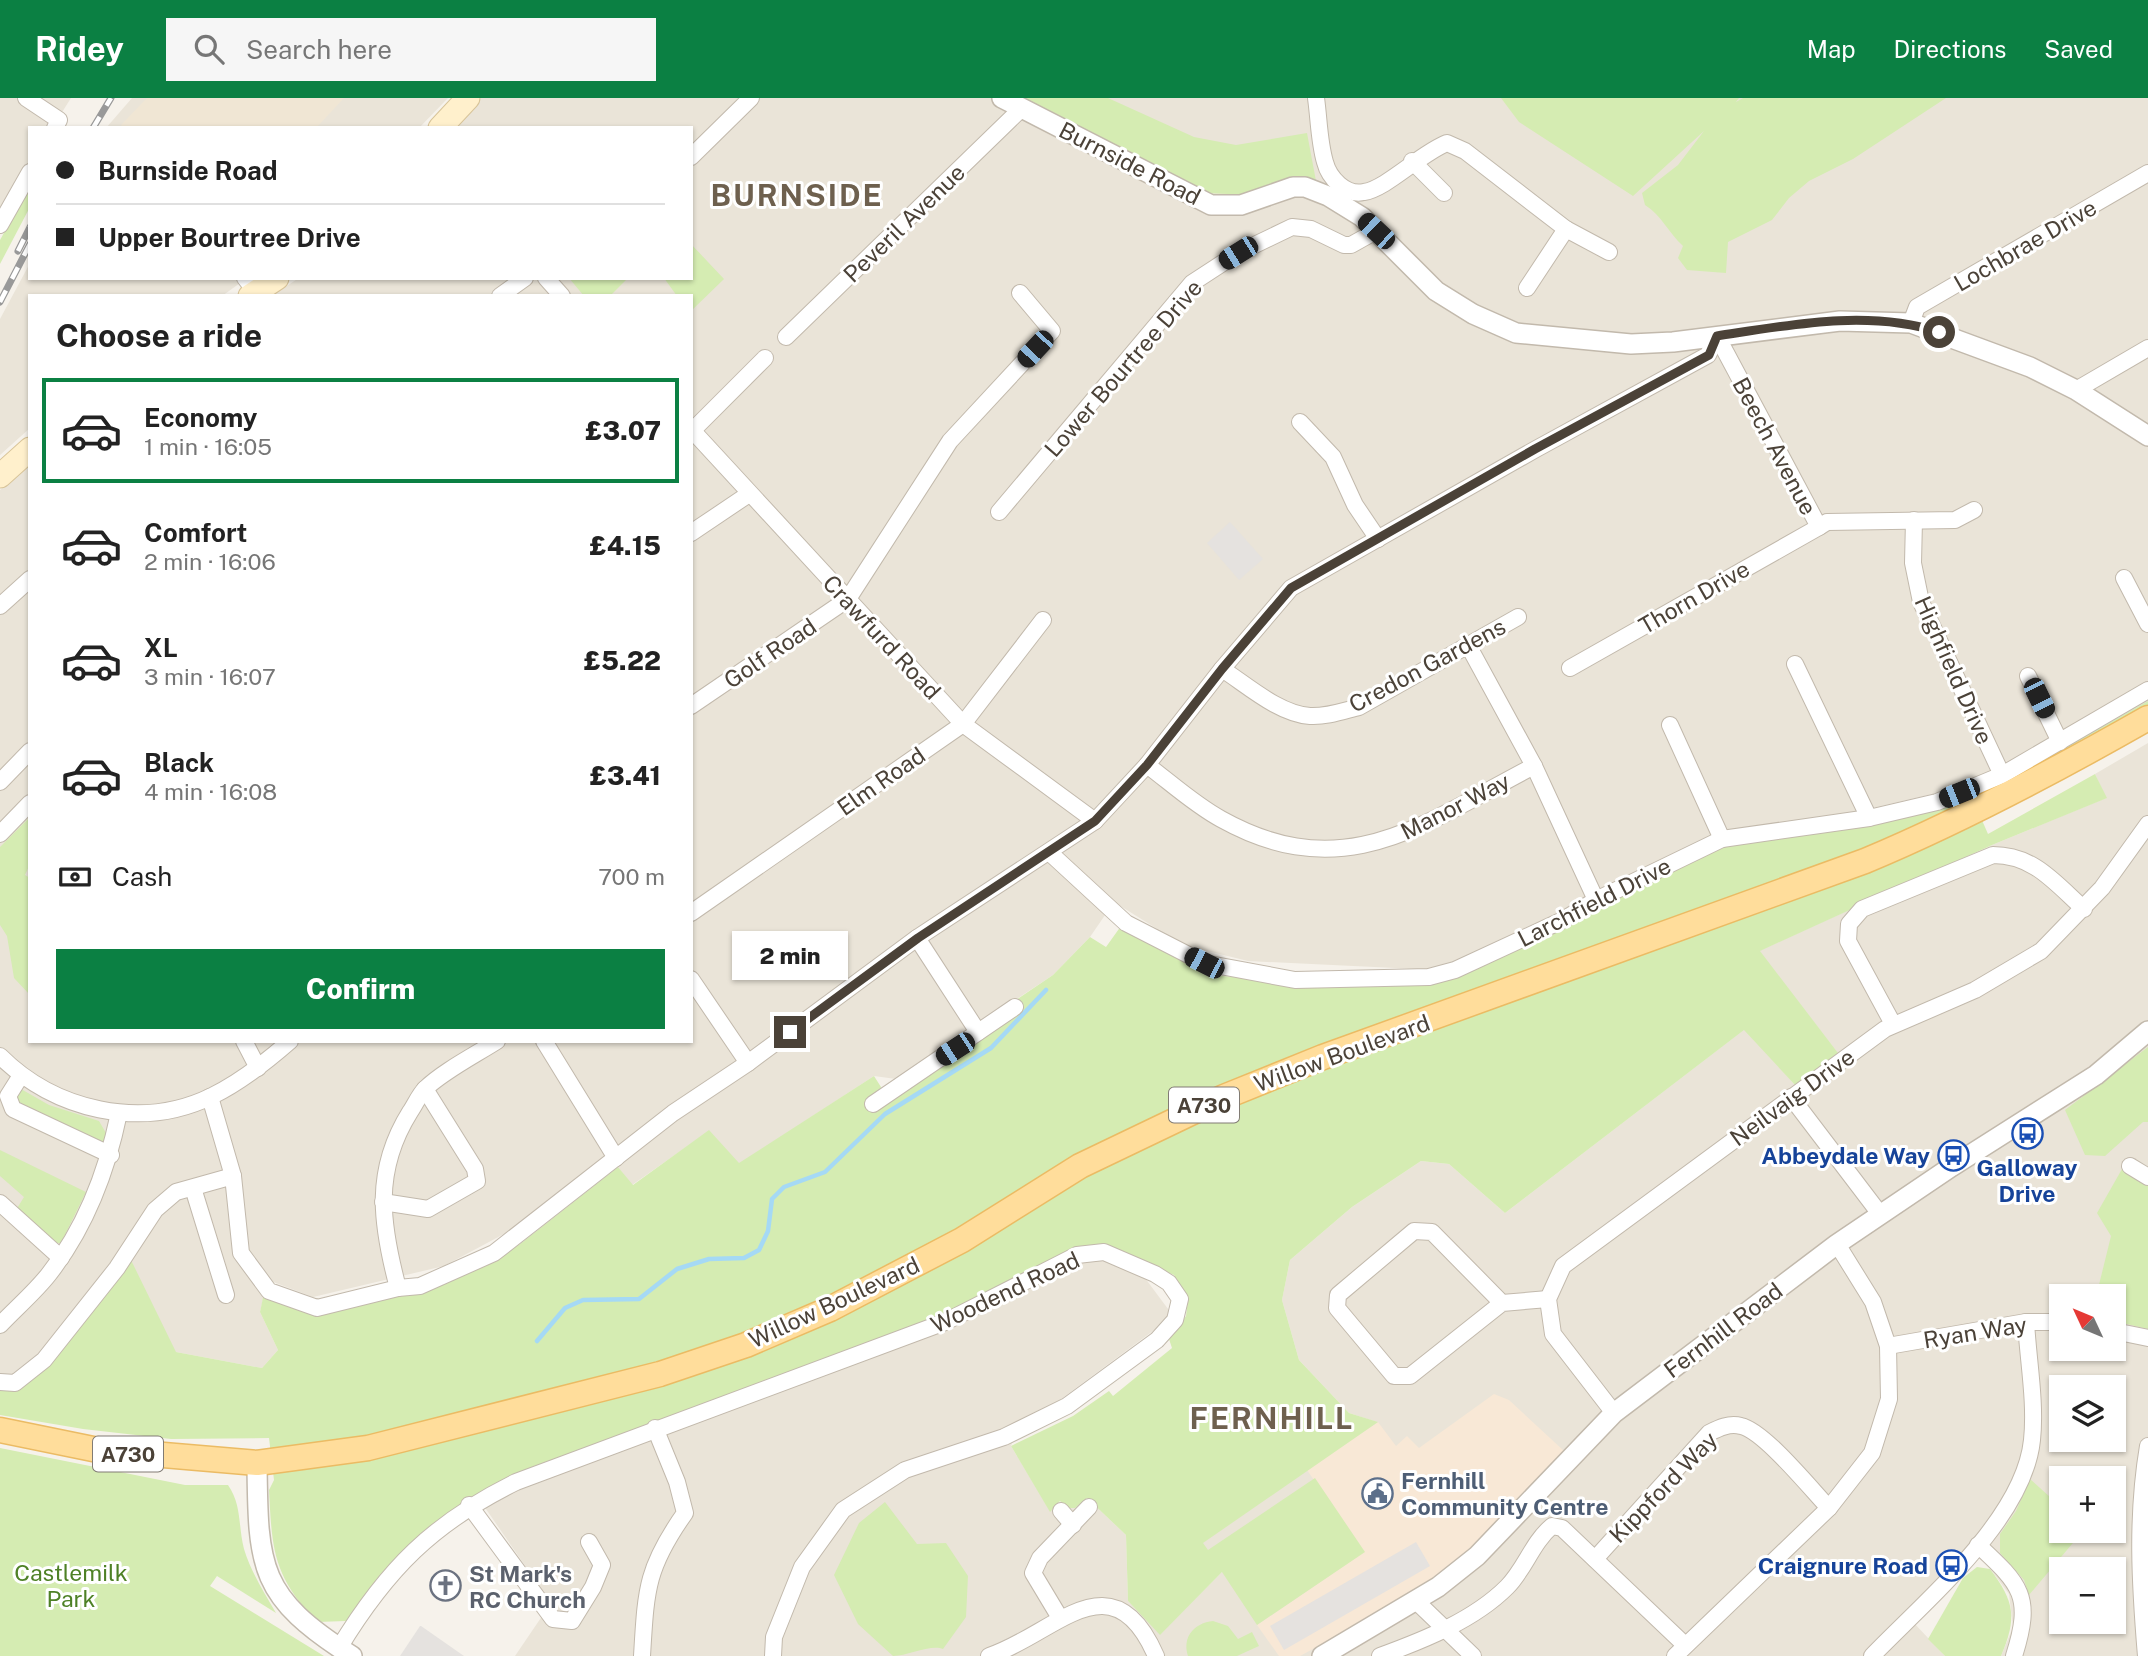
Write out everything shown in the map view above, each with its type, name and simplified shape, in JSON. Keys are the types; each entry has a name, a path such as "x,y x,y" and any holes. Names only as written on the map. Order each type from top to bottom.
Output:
{"main road":[{"path":"442,126 468,98"},
{"path":"250,289 272,280"},
{"path":"0,476 28,451"},
{"name":"Willow Boulevard","path":"257,1463 369,1448 598,1392 746,1345 830,1309 908,1270 1080,1166 1179,1116 1323,1057 1426,1022 1943,829 2015,793 2148,718"},
{"name":"A730","path":"0,1430 106,1451 257,1463"}],"street":[{"path":"26,98 57,124"},
{"path":"693,155 751,98"},
{"name":"Burnside Road","path":"1002,98 1211,205 1241,205 1293,187 1305,187 1349,208 1436,290 1473,314 1516,333 1632,344 1840,321 1911,323 1998,353 2076,390 2148,436"},
{"path":"1316,98 1325,163 1343,188 1358,193 1370,190 1412,161 1447,143 1465,151 1566,229 1609,252"},
{"name":"Peveril Avenue","path":"786,337 1022,108"},
{"path":"1412,161 1444,193"},
{"name":"Lochbrae Drive","path":"1911,323 1917,307 2148,173"},
{"path":"0,225 28,176"},
{"name":"Lower Bourtree Drive","path":"999,512 1192,283 1238,253 1292,227 1311,229 1344,245 1352,246 1376,231"},
{"path":"1527,288 1566,229"},
{"path":"503,294 522,280"},
{"path":"548,280 560,294"},
{"path":"848,600 950,441 1052,331 1020,293"},
{"path":"210,1097 233,1176 241,1253 269,1291 317,1308 398,1288 420,1286 494,1253 673,1113 748,1063 918,938 1095,821 1147,765 1222,669 1291,588 1709,355 1717,336"},
{"name":"Beech Avenue","path":"1717,336 1819,527 1827,523 1955,520 1974,510"},
{"path":"2076,390 2148,348"},
{"path":"693,429 765,358"},
{"path":"1300,422 1333,457 1355,506 1378,539"},
{"name":"Crawfurd Road","path":"693,431 963,724 1095,821"},
{"path":"693,532 749,494"},
{"name":"Highfield Drive","path":"1914,520 1913,563 1921,602 2002,775"},
{"name":"Thorn Drive","path":"1570,668 1819,527"},
{"path":"2124,579 2148,624"},
{"path":"0,606 28,581"},
{"name":"Golf Road","path":"693,705 848,600"},
{"name":"Credon Gardens","path":"1222,669 1281,706 1308,716 1330,714 1359,707 1518,617"},
{"name":"Elm Road","path":"693,912 963,724 1043,620"},
{"path":"1468,645 1534,766 1596,900"},
{"path":"1795,664 1869,818"},
{"path":"2028,676 2060,742"},
{"name":"Larchfield Drive","path":"1050,853 1126,923 1204,963 1295,981 1429,977 1479,959 1563,920 1596,900 1722,839 1869,818 1937,802 2002,775 2148,690"},
{"path":"1670,725 1722,839"},
{"path":"0,782 28,753"},
{"name":"Manor Way","path":"1147,765 1219,818 1259,838 1308,850 1349,848 1397,837 1534,766"},
{"path":"1,832 28,805"},
{"name":"Neilvaig Drive","path":"1548,1299 1563,1266 1893,1024 2009,973 2041,951 2084,909 2148,824"},
{"path":"1893,1024 1848,941 1849,924 1862,909 1993,855 2012,855 2029,861 2084,909"},
{"path":"918,938 978,1032"},
{"path":"693,982 748,1063"},
{"path":"873,1104 1015,1007"},
{"name":"Fernhill Road","path":"1322,1656 1417,1602 1477,1556 1614,1413 1837,1244 2096,1074 2148,1031"},
{"path":"245,1043 258,1068"},
{"path":"0,1056 20,1077 69,1102 119,1113 168,1109 210,1097 258,1068 288,1043"},
{"path":"398,1288 388,1248 383,1202 384,1173 395,1139 425,1089 494,1043"},
{"path":"545,1043 616,1158"},
{"path":"20,1077 8,1097 13,1110 111,1155"},
{"path":"383,1202 428,1209 477,1181 475,1169 425,1089"},
{"path":"1791,1097 1880,1214"},
{"path":"0,1325 48,1276 89,1209 111,1155 119,1113"},
{"path":"2130,1166 2148,1177"},
{"path":"0,1381 15,1383 44,1360 117,1268 155,1210 176,1192 233,1176"},
{"path":"192,1188 226,1295"},
{"path":"0,1203 61,1258"},
{"path":"1502,1303 1432,1232 1414,1231 1338,1295 1337,1308 1394,1376 1410,1376 1502,1303 1548,1299 1553,1334 1614,1413"},
{"path":"1380,1656 1444,1629 1509,1586 1544,1533 1552,1527 1562,1528 1595,1559 1680,1651 1829,1508 1872,1453 1889,1399 1888,1346 1872,1303 1837,1244"},
{"name":"Woodend Road","path":"346,1652 363,1609 396,1568 469,1505 516,1482 654,1428 945,1322 1077,1255 1104,1252 1169,1283 1180,1299 1175,1320 1157,1340 1066,1406 1004,1437 905,1470 843,1510 802,1567 774,1637 773,1656"},
{"path":"1872,1656 1978,1545 2017,1492 2032,1440 2025,1322"},
{"name":"Ryan Way","path":"1888,1346 2025,1322 2049,1322"},
{"path":"2126,1333 2148,1338"},
{"name":"Kippford Way","path":"1595,1559 1709,1433 1723,1426 1741,1426 1758,1434 1829,1508"},
{"path":"642,1656 646,1587 664,1543 685,1513 654,1428"},
{"path":"2146,1656 2139,1557 2140,1496 2148,1446"},
{"path":"257,1463 258,1515 263,1558 271,1581 284,1604 298,1618 346,1652"},
{"path":"469,1505 553,1619 572,1621 593,1587 602,1565 589,1542"},
{"path":"1060,1618 1033,1573 1040,1558 1089,1507"},
{"path":"1061,1511 1073,1525"},
{"path":"1978,1545 2011,1576 2024,1604 2021,1633 2014,1656"},
{"path":"1417,1602 1473,1656"},
{"path":"994,1655 1060,1618 1093,1606 1119,1608 1144,1629 1156,1656"}],"shaded area":[{"path":"0,98 71,98 53,126 28,126 28,166 0,215"},
{"path":"132,98 448,98 421,126 108,126"},
{"path":"147,98 344,98 318,126 121,125"},
{"path":"481,98 2148,98 2148,706 2032,771 1708,846 1437,970 1248,961 1183,945 1114,902 1090,937 1053,975 896,1079 874,1076 739,1164 709,1131 632,1185 610,1157 528,1221 444,1266 313,1297 268,1280 260,1312 278,1350 262,1368 176,1352 39,1357 17,1375 0,1376 0,490 28,465 28,1043 693,1043 693,294 274,294 296,280 693,280 693,126 456,126"},
{"path":"28,267 28,280 244,280 225,294 28,294 28,430 0,455 0,319"},
{"path":"1230,522 1263,559 1239,580 1207,543"},
{"path":"2148,743 2148,1656 2001,1656 2013,1627 2009,1594 1979,1554 1913,1622 1945,1656 515,1656 551,1603 479,1499 1086,1244 1145,1278 1171,1313 1165,1322 1053,1405 1021,1422 1011,1446 1050,1511 1061,1501 1069,1508 1087,1498 1126,1535 1128,1601 1160,1634 1222,1572 1202,1543 1377,1422 1349,1413 1299,1360 1282,1300 1290,1260 1352,1207 1421,1161 1449,1164 1505,1213 1745,1029 1795,1085 1837,1052 1759,951 1992,845 2106,798 2095,774"},
{"path":"1494,1394 1509,1400 1564,1451 1482,1541 1415,1594 1300,1656 1279,1656 1257,1625 1364,1552 1307,1470 1378,1422 1396,1446 1407,1436 1419,1448"},
{"path":"1416,1542 1430,1566 1284,1650 1270,1626"},
{"path":"421,1626 464,1656 400,1656"}],"green space":[{"path":"1017,98 1108,98 1194,137 1236,145 1307,133 1316,181 1272,184 1248,195 1206,193"},
{"path":"1501,98 1739,98 1736,102 1743,98 1946,98 1853,159 1809,181 1789,198 1772,220 1728,242 1726,273 1687,270 1678,258 1683,246 1645,205 1642,193 1678,165 1704,131 1633,196 1519,122"},
{"path":"28,190 28,211 0,264 0,240"},
{"path":"693,246 724,279 693,309 693,294 676,294 665,280 693,280"},
{"path":"571,280 626,280 612,294 582,294"},
{"path":"2148,701 2148,706 1974,802 1988,834 2095,774 2107,798 1992,845 1760,951 1838,1053 1795,1085 1744,1030 1505,1213 1449,1164 1421,1161 1352,1207 1290,1260 1282,1300 1299,1360 1349,1413 1378,1422 1203,1543 1208,1550 1315,1478 1365,1552 1257,1625 1222,1572 1160,1635 1128,1601 1126,1535 1087,1498 1075,1508 1069,1508 1060,1501 1050,1512 1011,1446 1073,1416 1109,1391 1113,1396 1172,1348 1169,1339 1186,1316 1188,1299 1174,1275 1117,1250 1079,1249 938,1316 559,1459 408,1546 380,1575 346,1621 317,1622 302,1606 283,1576 272,1529 269,1490 274,1480 269,1438 171,1439 83,1429 0,1415 0,1385 10,1388 130,1258 176,1352 262,1368 278,1350 260,1312 264,1293 298,1308 477,1269 520,1244 618,1167 633,1185 709,1130 739,1163 874,1076 881,1087 875,1109 1022,1009 1016,1000 1053,975 1090,937 1106,947 1121,926 1182,959 1223,976 1300,984 1433,983 1708,853 1756,837 1920,812 2061,750"},
{"path":"28,819 28,868 25,875 28,877 28,993 14,978 7,936 0,925 0,847"},
{"path":"2148,1047 2148,1122 2143,1122 2105,1156 2085,1155 2065,1110"},
{"path":"21,1089 49,1105 99,1121 106,1133 103,1144 21,1108 14,1093"},
{"path":"0,1150 86,1192 61,1243 53,1243 16,1210 24,1197 0,1176"},
{"path":"2122,1169 2148,1183 2148,1329 2126,1324 2126,1284 2099,1284 2111,1236 2097,1213"},
{"name":"Castlemilk Park","path":"0,1448 185,1485 228,1485 238,1508 247,1557 276,1613 217,1576 210,1586 324,1656 0,1656"},
{"path":"2030,1479 2049,1496 2049,1543 2073,1543 2061,1557 2049,1557 2049,1571 2029,1595 2024,1580 2000,1553 2000,1534 2016,1511"},
{"path":"885,1502 917,1544 946,1543 968,1576 966,1617 943,1649 932,1648 893,1656 858,1624 834,1575 859,1523"},
{"path":"1977,1567 1990,1569 2009,1601 2011,1620 2006,1643 2001,1656 1945,1656 1928,1639 1963,1578"},
{"path":"1213,1621 1228,1626 1238,1639 1252,1632 1259,1646 1237,1656 1188,1656 1187,1643 1191,1632 1206,1622"}],"waterway":[{"path":"537,1341 565,1308 583,1300 639,1299 677,1269 709,1259 744,1258 759,1250 768,1231 772,1199 784,1187 825,1172 885,1114 991,1048 1046,990"}],"railway":[{"path":"94,126 111,98"},
{"path":"18,251 28,231"},
{"path":"0,302 28,248"}],"place":[{"name":"Galloway Drive","path":"2027,1133"},
{"name":"Abbeydale Way","path":"1953,1155"},
{"name":"Fernhill Community Centre","path":"1378,1493"},
{"name":"Craignure Road","path":"1951,1565"},
{"name":"St Mark's RC Church","path":"446,1586"}],"district":[{"name":"BURNSIDE","path":"797,195"},
{"name":"FERNHILL","path":"1272,1418"}],"route":[{"path":"790,1032 918,938 1095,821 1147,765 1222,669 1291,588 1535,449 1709,355 1717,336 1840,321 1911,323 1939,332"}]}
